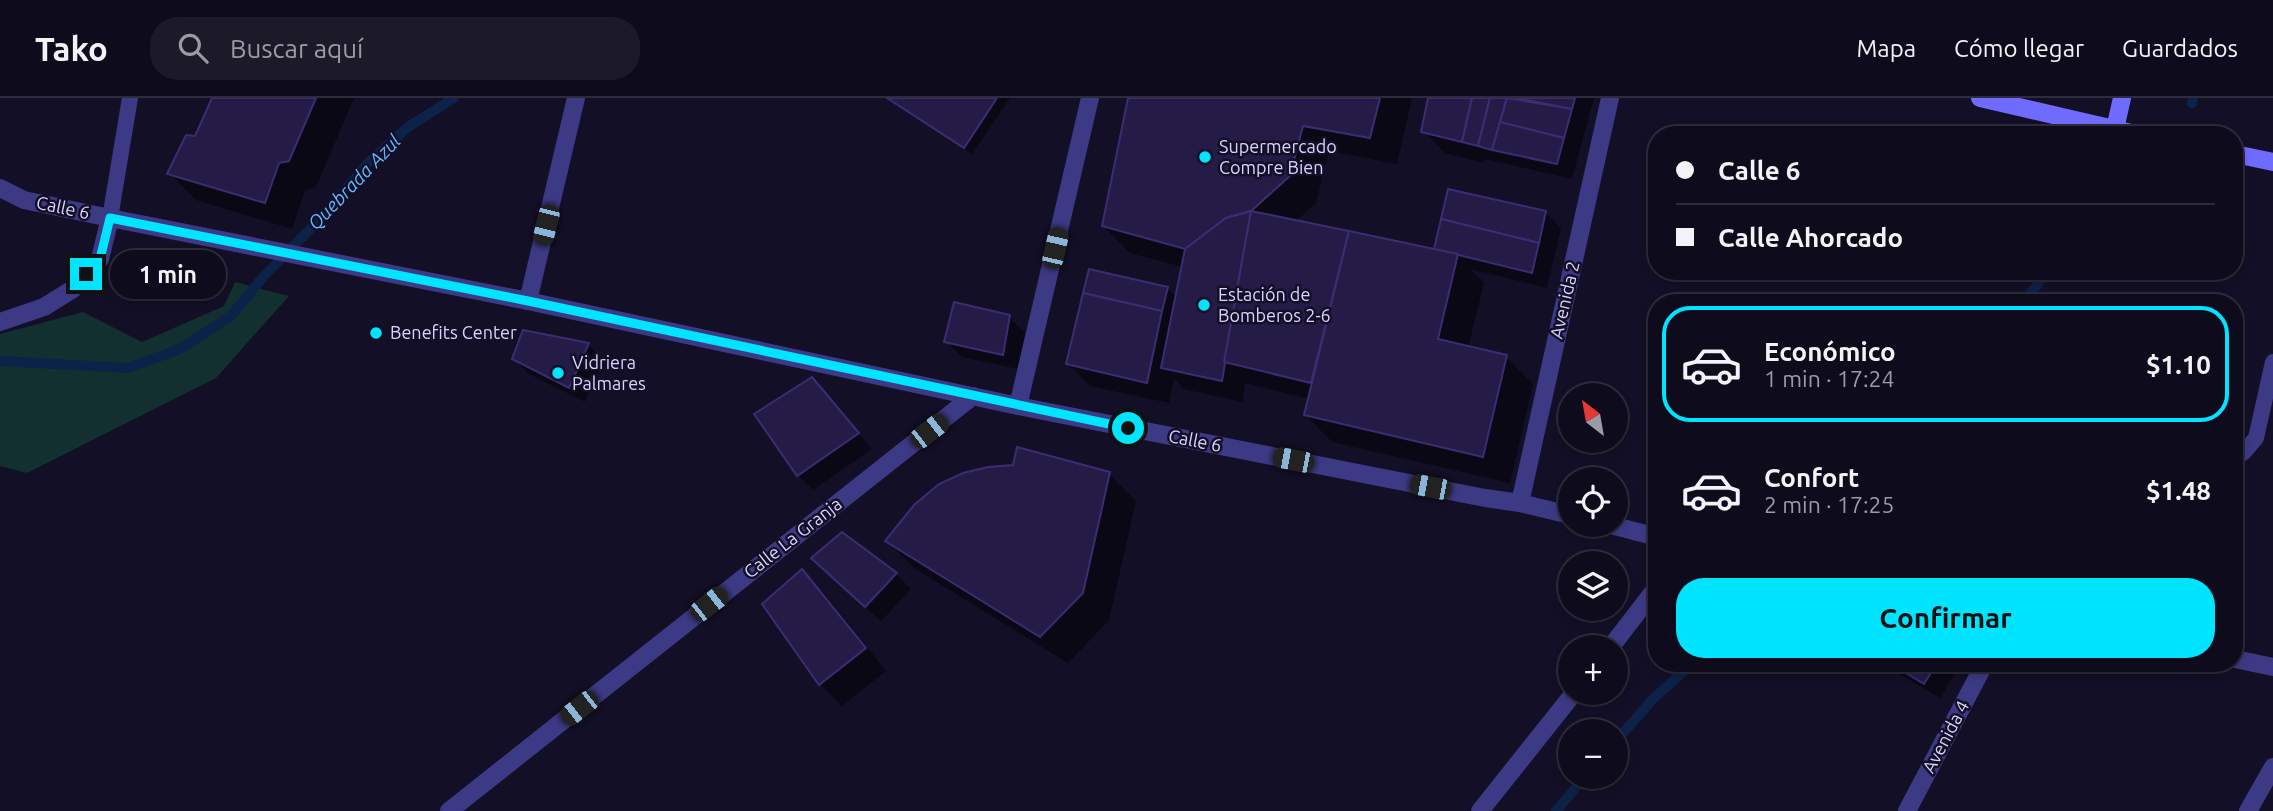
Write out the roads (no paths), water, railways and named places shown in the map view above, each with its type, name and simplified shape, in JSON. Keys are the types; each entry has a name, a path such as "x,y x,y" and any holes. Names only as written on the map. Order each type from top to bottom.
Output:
{"main road":[{"path":"1980,98 2102,126"},
{"path":"2116,126 2122,98"},
{"path":"2243,156 2273,162"}],"street":[{"path":"528,301 576,98"},
{"path":"1018,406 1090,98"},
{"name":"Avenida 2","path":"1520,503 1610,98"},
{"name":"Calle 6","path":"0,188 24,200 110,218 528,301 1018,406 1558,512"},
{"path":"0,322 44,307 73,289 100,259 110,218"},
{"name":"Calle La Granja","path":"449,811 973,396"},
{"path":"1628,529 1648,535"},
{"path":"1619,635 1648,598"},
{"path":"2243,661 2273,667"},
{"name":"Avenida 4","path":"1907,811 1980,672"},
{"path":"1480,811 1564,705"},
{"path":"2248,811 2273,767"}],"lane":[{"path":"110,218 130,98"},
{"path":"2243,453 2256,438 2273,362"}],"waterway":[{"name":"Quebrada Azul","path":"0,361 128,368 180,349 231,316 263,277 325,214 368,163 408,127 454,98"},
{"path":"2192,103 2193,98"},
{"path":"2030,294 2041,280"},
{"path":"1628,727 1653,699 1683,672"},
{"path":"1556,811 1575,789"}],"place":[{"name":"Supermercado Compre Bien","path":"1205,157"},
{"name":"Estación de Bomberos 2-6","path":"1204,305"},
{"name":"Benefits Center","path":"376,333"},
{"name":"Vidriera Palmares","path":"558,373"}]}
